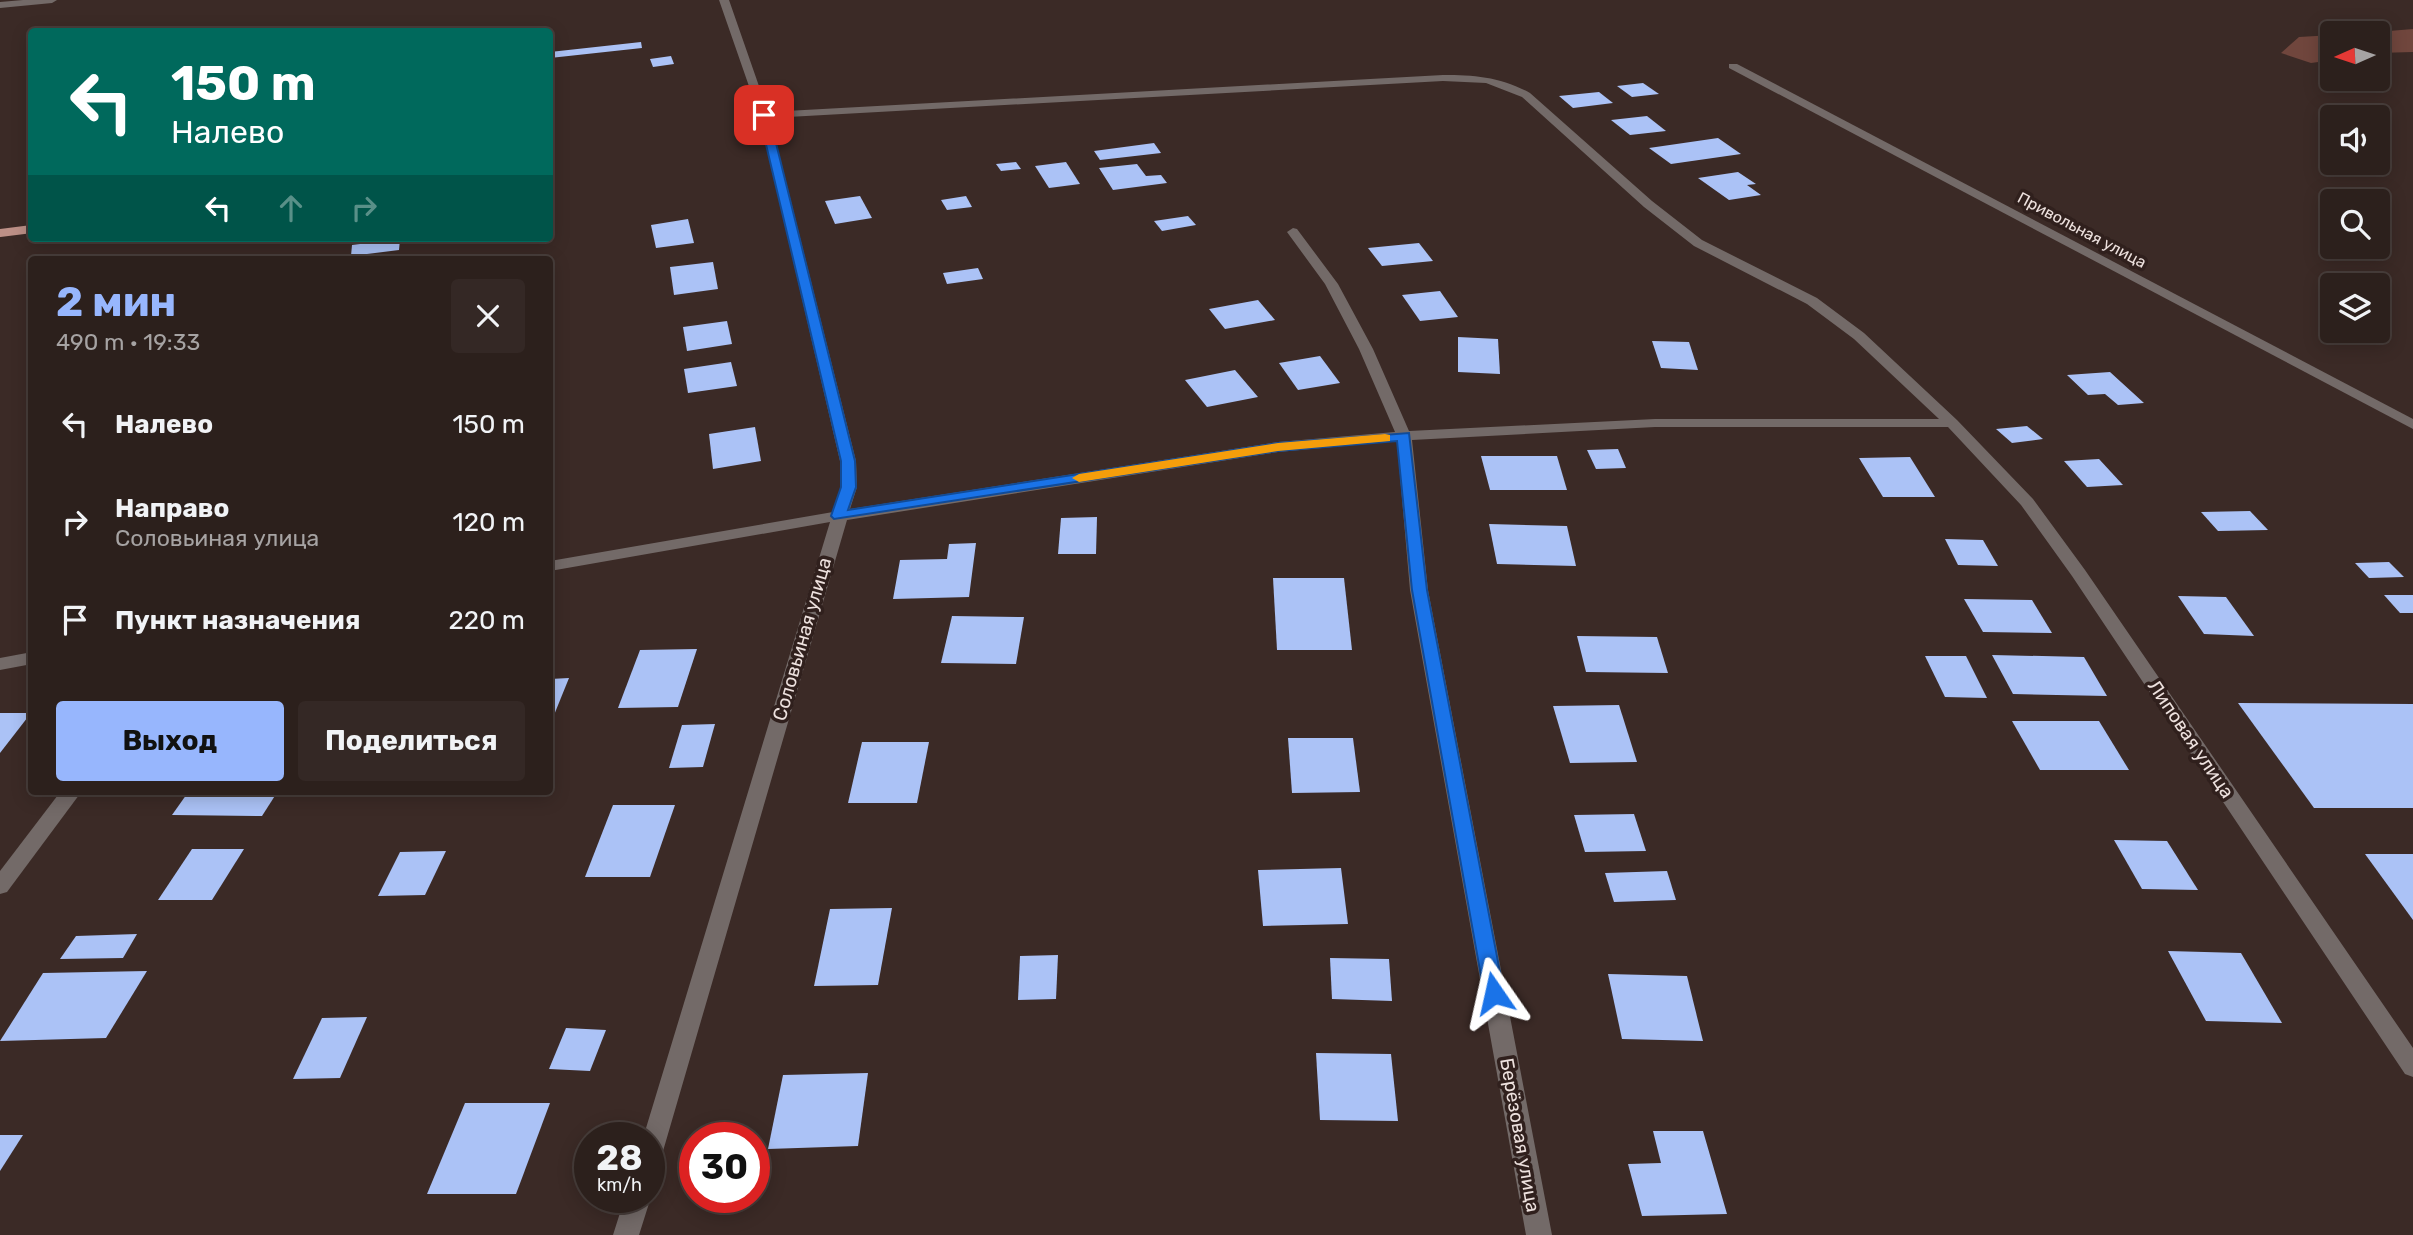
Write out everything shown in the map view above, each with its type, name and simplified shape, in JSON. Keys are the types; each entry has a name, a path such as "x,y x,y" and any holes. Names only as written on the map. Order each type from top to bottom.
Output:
{"street":[{"path":"0,5 52,0"},
{"name":"Соловьиная улица","path":"659,1122 849,487 848,461 764,115 724,0"},
{"name":"Привольная улица","path":"1733,66 2413,425"},
{"name":"Липовая улица","path":"764,115 1430,78 1485,78 1507,83 1526,95 1648,204 1698,243 1812,301 1859,336 1952,423 2027,502 2072,564 2413,1067"},
{"name":"Берёзовая улица","path":"1293,232 1331,284 1366,349 1404,436 1419,590 1539,1235"},
{"path":"553,565 839,516 1278,447 1404,436 1655,423 1952,423"},
{"path":"0,664 28,659"},
{"path":"0,886 69,795"},
{"path":"626,1235 633,1213"}],"shaded area":[{"path":"2413,29 2413,52 2390,53 2390,31"},
{"path":"2320,36 2320,62 2311,63 2281,53 2299,37"}],"building":[{"path":"641,42 642,48 553,58 553,52"},
{"path":"671,56 674,64 653,67 650,59"},
{"path":"1643,83 1659,94 1632,97 1617,86"},
{"path":"1599,92 1613,103 1573,108 1559,96"},
{"path":"1647,116 1666,131 1630,135 1611,120"},
{"path":"1718,138 1741,154 1671,164 1649,148"},
{"path":"1154,143 1161,153 1100,160 1094,151"},
{"path":"1016,162 1021,169 1001,171 996,164"},
{"path":"1066,162 1080,184 1049,188 1035,166"},
{"path":"1137,164 1146,176 1161,175 1167,183 1113,190 1099,168"},
{"path":"1738,172 1756,184 1747,185 1761,195 1729,200 1698,178"},
{"path":"860,196 872,218 835,224 825,201"},
{"path":"966,196 972,207 947,210 941,200"},
{"path":"1188,216 1196,225 1162,231 1154,221"},
{"path":"688,219 694,243 656,248 651,225"},
{"path":"400,242 399,250 351,256 352,245"},
{"path":"1419,243 1433,261 1382,266 1368,248"},
{"path":"713,262 718,289 674,295 670,267"},
{"path":"978,268 983,279 947,284 943,273"},
{"path":"1440,291 1458,317 1420,321 1402,295"},
{"path":"1258,300 1275,320 1225,329 1209,309"},
{"path":"727,321 732,344 687,351 683,327"},
{"path":"1458,337 1498,339 1500,374 1458,372"},
{"path":"1652,341 1689,342 1698,370 1661,368"},
{"path":"1320,356 1340,383 1298,390 1279,363"},
{"path":"731,362 737,386 688,393 684,369"},
{"path":"1235,370 1258,397 1207,407 1185,380"},
{"path":"2110,372 2144,403 2118,405 2105,394 2088,395 2067,375"},
{"path":"2027,426 2043,439 2012,443 1996,429"},
{"path":"755,427 761,461 713,469 709,434"},
{"path":"1618,449 1626,468 1596,469 1587,450"},
{"path":"1481,456 1557,456 1567,490 1490,490"},
{"path":"1910,457 1935,497 1883,497 1859,458"},
{"path":"2099,459 2123,485 2087,487 2064,461"},
{"path":"2250,511 2268,530 2218,531 2201,512"},
{"path":"1097,517 1096,554 1058,554 1061,518"},
{"path":"1489,524 1567,526 1576,566 1497,564"},
{"path":"1945,539 1983,540 1998,566 1958,565"},
{"path":"976,543 969,597 893,599 900,560 947,559 949,544"},
{"path":"2389,562 2404,577 2369,578 2355,563"},
{"path":"1273,578 1344,578 1352,650 1277,650"},
{"path":"2384,595 2413,595 2413,613 2400,613"},
{"path":"2178,596 2226,597 2254,636 2204,634"},
{"path":"1964,599 2032,600 2052,633 1983,632"},
{"path":"952,616 1024,617 1016,664 941,663"},
{"path":"1577,636 1657,637 1668,673 1586,672"},
{"path":"697,649 678,707 618,708 640,650"},
{"path":"1992,655 2084,657 2107,696 2013,694"},
{"path":"1925,656 1966,656 1987,698 1945,697"},
{"path":"569,678 553,718 553,679"},
{"path":"2238,703 2413,704 2413,808 2314,808"},
{"path":"1619,705 1637,762 1570,763 1553,706"},
{"path":"0,713 28,713 28,717 0,753"},
{"path":"2012,721 2099,721 2129,770 2040,770"},
{"path":"715,724 703,767 669,768 682,725"},
{"path":"1288,738 1353,738 1360,792 1292,793"},
{"path":"862,742 929,742 917,803 848,803"},
{"path":"186,795 275,795 262,816 172,815"},
{"path":"613,805 675,805 650,877 585,877"},
{"path":"1634,814 1646,851 1585,852 1574,815"},
{"path":"2114,840 2167,841 2198,890 2142,889"},
{"path":"192,849 244,849 212,900 158,900"},
{"path":"446,851 425,895 378,896 400,852"},
{"path":"2365,854 2413,854 2413,920"},
{"path":"1341,868 1348,924 1263,926 1258,870"},
{"path":"1667,871 1676,900 1614,902 1605,873"},
{"path":"892,908 878,985 814,986 830,909"},
{"path":"137,934 123,958 60,959 76,936"},
{"path":"2168,951 2241,953 2282,1023 2206,1021"},
{"path":"1058,955 1056,999 1018,1000 1020,956"},
{"path":"1330,958 1389,959 1392,1001 1332,999"},
{"path":"147,971 106,1038 0,1041 43,973"},
{"path":"1608,974 1687,976 1703,1041 1622,1039"},
{"path":"367,1017 340,1078 293,1079 322,1018"},
{"path":"566,1028 606,1030 590,1071 549,1069"},
{"path":"1316,1053 1391,1054 1398,1121 1320,1120"},
{"path":"868,1073 858,1146 770,1149 783,1075"},
{"path":"465,1103 550,1103 516,1194 427,1194"},
{"path":"1653,1131 1703,1131 1727,1214 1642,1216 1628,1164 1661,1163"},
{"path":"0,1135 23,1135 0,1171"}],"waterway":[{"path":"0,233 28,230"}],"slow traffic":[{"path":"1079,478 1278,447 1385,438"}],"route":[{"path":"764,115 848,461 849,487 839,516 1278,447 1404,436 1419,590 1494,993"}]}
